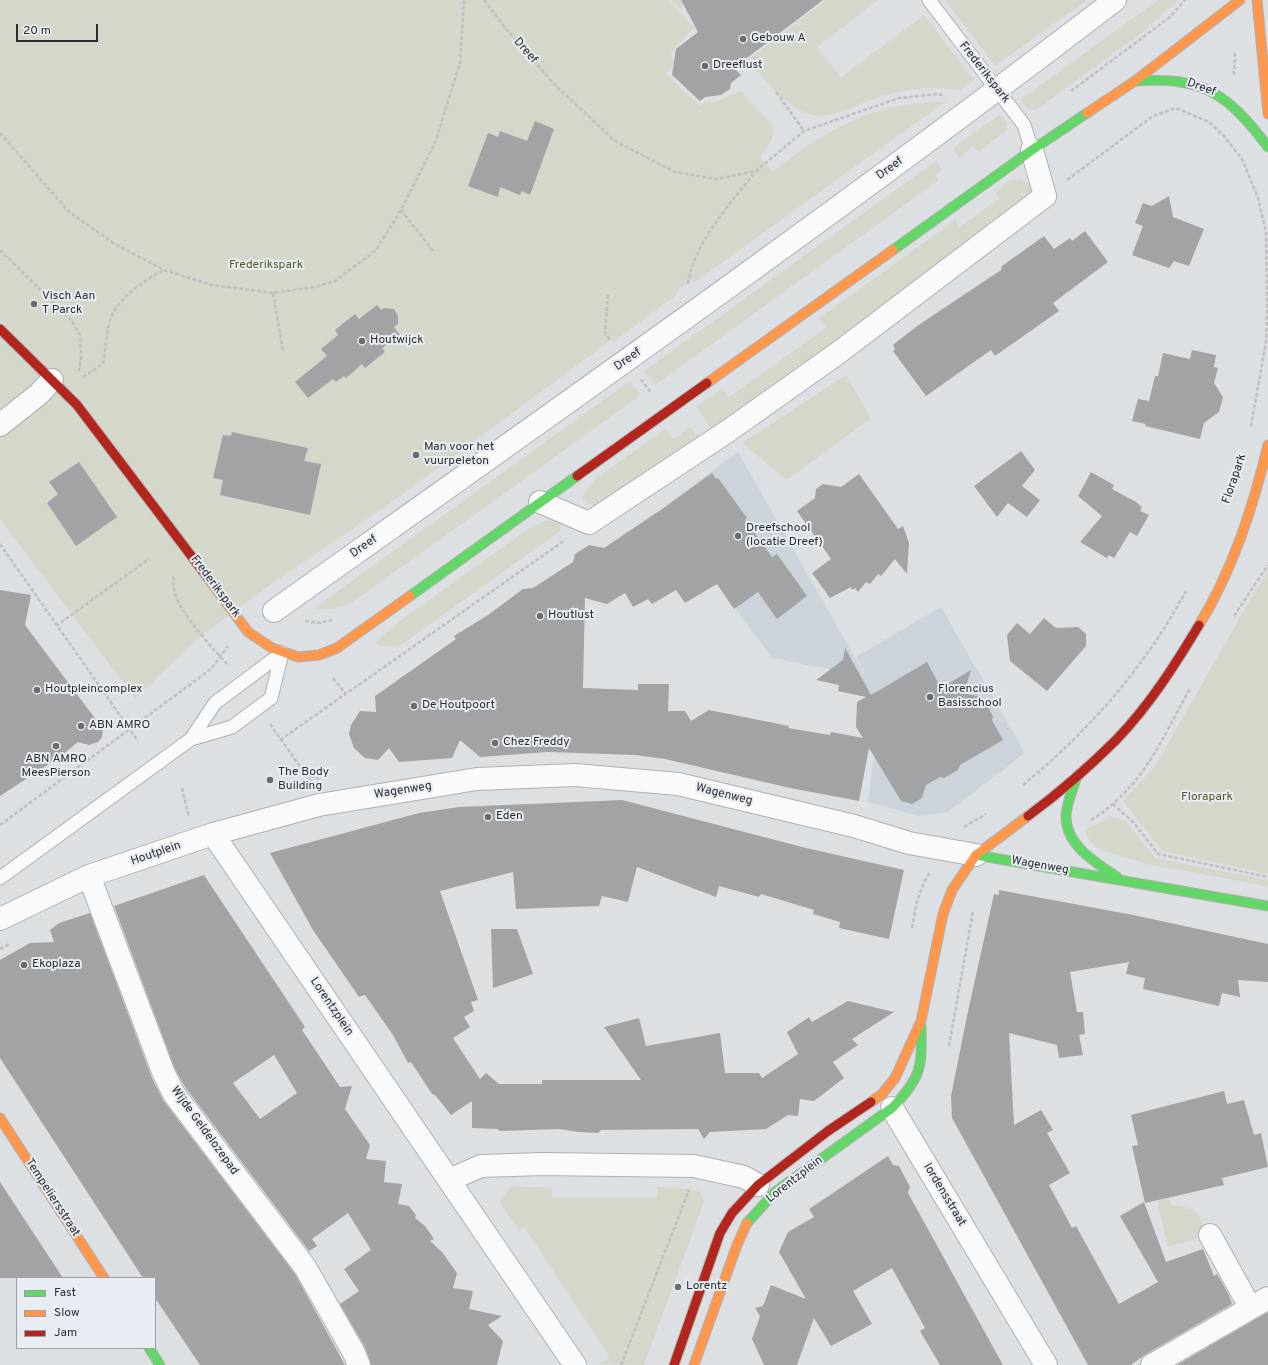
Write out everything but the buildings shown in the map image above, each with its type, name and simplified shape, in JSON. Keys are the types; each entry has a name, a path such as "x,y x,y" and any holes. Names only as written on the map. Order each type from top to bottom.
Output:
{"street":[{"name":"Dreef","path":"274,611 683,321 998,90 1115,0"},
{"name":"Dreef","path":"282,653 299,657 318,656 337,648 1032,150 1135,82 1240,0"},
{"path":"1257,0 1268,114"},
{"name":"Dreef","path":"1135,82 1160,78 1184,80 1212,91 1223,97 1241,114 1268,147"},
{"path":"540,502 589,523 728,431 838,353 1045,196 1032,150"},
{"name":"Frederikspark","path":"0,329 77,405 248,632 264,644 282,653"},
{"path":"0,425 39,394 52,380"},
{"name":"Florapark","path":"976,855 1054,796 1077,776 1133,721 1176,663 1219,588 1243,533 1262,495 1268,445"},
{"name":"Wagenweg","path":"319,805 477,779 575,775 678,784 854,826 909,843 1268,906"},
{"name":"Wagenweg","path":"1077,776 1066,816 1069,834 1087,856 1123,880"},
{"name":"Houtplein","path":"0,919 89,876 213,834 319,805"},
{"name":"Lorentzplein","path":"213,834 575,1365"},
{"path":"887,1101 895,1078 921,1021 943,914 952,890 976,855"},
{"name":"Wijde Geldelozepad","path":"89,876 164,1074 174,1094 305,1267 354,1353 359,1365"},
{"path":"887,1101 909,1088 922,1059 921,1021"},
{"name":"Lorentzplein","path":"674,1365 720,1233 740,1203 758,1185 828,1130 887,1101"},
{"name":"Lorentzplein","path":"694,1365 731,1259 747,1223 775,1192 887,1101"},
{"name":"Iordensstraat","path":"887,1101 1046,1365"},
{"name":"Tempeliersstraat","path":"0,1118 103,1277"},
{"name":"Lorentzplein","path":"449,1180 481,1166 542,1164 694,1166 744,1177 758,1185"},
{"path":"1152,1365 1259,1302 1210,1235"},
{"path":"150,1349 160,1365"}],"lane":[{"name":"Frederikspark","path":"929,0 1024,125 1032,150"},
{"path":"0,878 191,739 232,727 271,698 282,653"},
{"path":"191,739 215,703 282,653"}],"path":[{"path":"0,133 69,212 115,244 164,270 212,285 273,293 316,287 335,281 376,250 401,210 435,143 460,63 464,0"},
{"name":"Dreef","path":"484,0 503,25 553,83 614,141 675,172 716,179 756,171 804,131 899,98 938,94 979,104"},
{"path":"776,92 804,131"},
{"path":"1045,196 1153,116 1176,108 1209,122 1223,135 1242,159 1258,198 1266,232 1266,342 1251,428"},
{"path":"683,321 690,271 712,227 756,171"},
{"path":"401,210 434,252"},
{"path":"0,250 71,320 80,335 81,357 78,369 80,379 103,364 111,317 128,295 145,280 164,270"},
{"path":"273,293 283,351"},
{"path":"608,295 605,333 627,360"},
{"path":"280,740 589,523"},
{"path":"0,544 138,741"},
{"path":"56,626 149,558"},
{"path":"1020,788 1078,737 1109,702 1143,661 1189,586"},
{"path":"0,825 211,669 227,647 248,632"},
{"path":"258,708 310,781 319,805"},
{"path":"1096,817 1114,804 1135,824 1158,854 1268,877"},
{"path":"912,931 923,882 965,826 990,811"},
{"path":"948,1054 974,906"},
{"path":"621,1365 690,1189 694,1166"}],"shaded area":[{"name":"Dreefschool (locatie Dreef)","path":"738,452 863,672 857,675 772,658 708,571 713,567 666,505"},
{"name":"Florencius Basisschool","path":"941,607 1025,753 948,812 918,816 868,802 879,717 858,676 865,672 856,657"}],"green space":[{"name":"Frederikspark","path":"0,0 668,0 694,27 671,53 674,63 666,74 699,106 710,100 712,103 741,91 774,127 772,140 760,157 773,172 812,143 853,120 896,106 945,102 692,284 694,279 677,291 675,296 613,342 614,338 389,504 274,582 201,636 135,698 0,519"},
{"path":"671,0 683,0 682,11 699,29"},
{"path":"826,0 878,0 817,47 841,77 924,15 974,80 960,90 930,88 899,92 824,116 806,113 797,109 774,90 748,60"},
{"path":"945,0 1087,0 995,66"},
{"path":"1158,0 1178,0 1147,29 1036,110 1028,109 1020,100"},
{"path":"1000,114 1007,124 1006,131 978,152 974,146 959,158 953,148"},
{"path":"936,161 942,170 935,175 939,180 655,385 644,371"},
{"path":"1020,179 1028,183 1033,191 1030,201 712,429 696,407 722,388 729,397 826,328 819,318 955,220 960,227 1000,198 995,191 1010,180"},
{"path":"846,375 871,418 787,480 742,443"},
{"path":"630,381 641,395 353,602 334,609 313,609"},
{"path":"690,427 700,439 597,506 585,502 583,496 587,488 595,479 665,429 673,439"},
{"path":"558,520 561,524 560,531 398,647 380,646 376,643 400,621 532,526 544,521"},
{"name":"Florapark","path":"1268,573 1268,874 1162,851 1123,801 1155,766 1255,591"},
{"path":"1111,816 1126,821 1155,858 1268,880 1268,887 1147,864 1098,848 1090,842 1085,830"},
{"path":"511,1186 552,1188 552,1198 656,1198 658,1187 690,1189 700,1192 704,1202 644,1365 598,1364 610,1357 524,1227 519,1231 501,1204 500,1200"},
{"path":"1168,1198 1172,1205 1186,1207 1196,1213 1205,1228 1207,1236 1168,1247 1157,1200"}],"traffic: fast":[{"path":"1135,81 1159,80 1179,82 1212,92 1240,114 1268,147"},
{"path":"893,250 1032,150 1087,113"},
{"path":"410,596 577,476"},
{"path":"1077,776 1066,815 1070,835 1083,852 1117,877"},
{"path":"976,855 1268,906"},
{"path":"747,1223 775,1192 892,1108 902,1097 915,1079 918,1071 921,1052 921,1026"},
{"path":"150,1349 160,1365"}],"traffic: slow":[{"path":"1087,113 1135,81 1240,0"},
{"path":"1257,0 1268,114"},
{"path":"707,383 893,250"},
{"path":"1199,625 1222,582 1241,538 1256,492 1268,445"},
{"path":"208,578 248,632 272,648 298,657 319,655 337,648 410,596"},
{"path":"871,1102 882,1094 895,1078 921,1021 943,914 952,890 976,855 1028,816"},
{"path":"0,1118 103,1277"},
{"path":"694,1365 737,1245 747,1223"}],"traffic: jam":[{"path":"0,329 77,405 208,578"},
{"path":"577,476 707,383"},
{"path":"1028,816 1084,770 1128,727 1161,685 1199,625"},
{"path":"674,1365 720,1233 732,1213 758,1185 828,1131 871,1102"}],"place":[{"name":"Gebouw A","path":"743,39"},
{"name":"Dreeflust","path":"705,66"},
{"name":"Visch Aan T Parck","path":"34,304"},
{"name":"Houtwijck","path":"362,341"},
{"name":"Man voor het vuurpeleton","path":"416,455"},
{"name":"Dreefschool (locatie Dreef)","path":"738,536"},
{"name":"Houtlust","path":"540,616"},
{"name":"Houtpleincomplex","path":"37,690"},
{"name":"Florencius Basisschool","path":"930,697"},
{"name":"De Houtpoort","path":"414,706"},
{"name":"ABN AMRO","path":"81,726"},
{"name":"Chez Freddy","path":"495,743"},
{"name":"ABN AMRO MeesPierson","path":"56,746"},
{"name":"The Body Building","path":"270,780"},
{"name":"Eden","path":"488,817"},
{"name":"Ekoplaza","path":"24,965"},
{"name":"Lorentz","path":"678,1287"}]}
